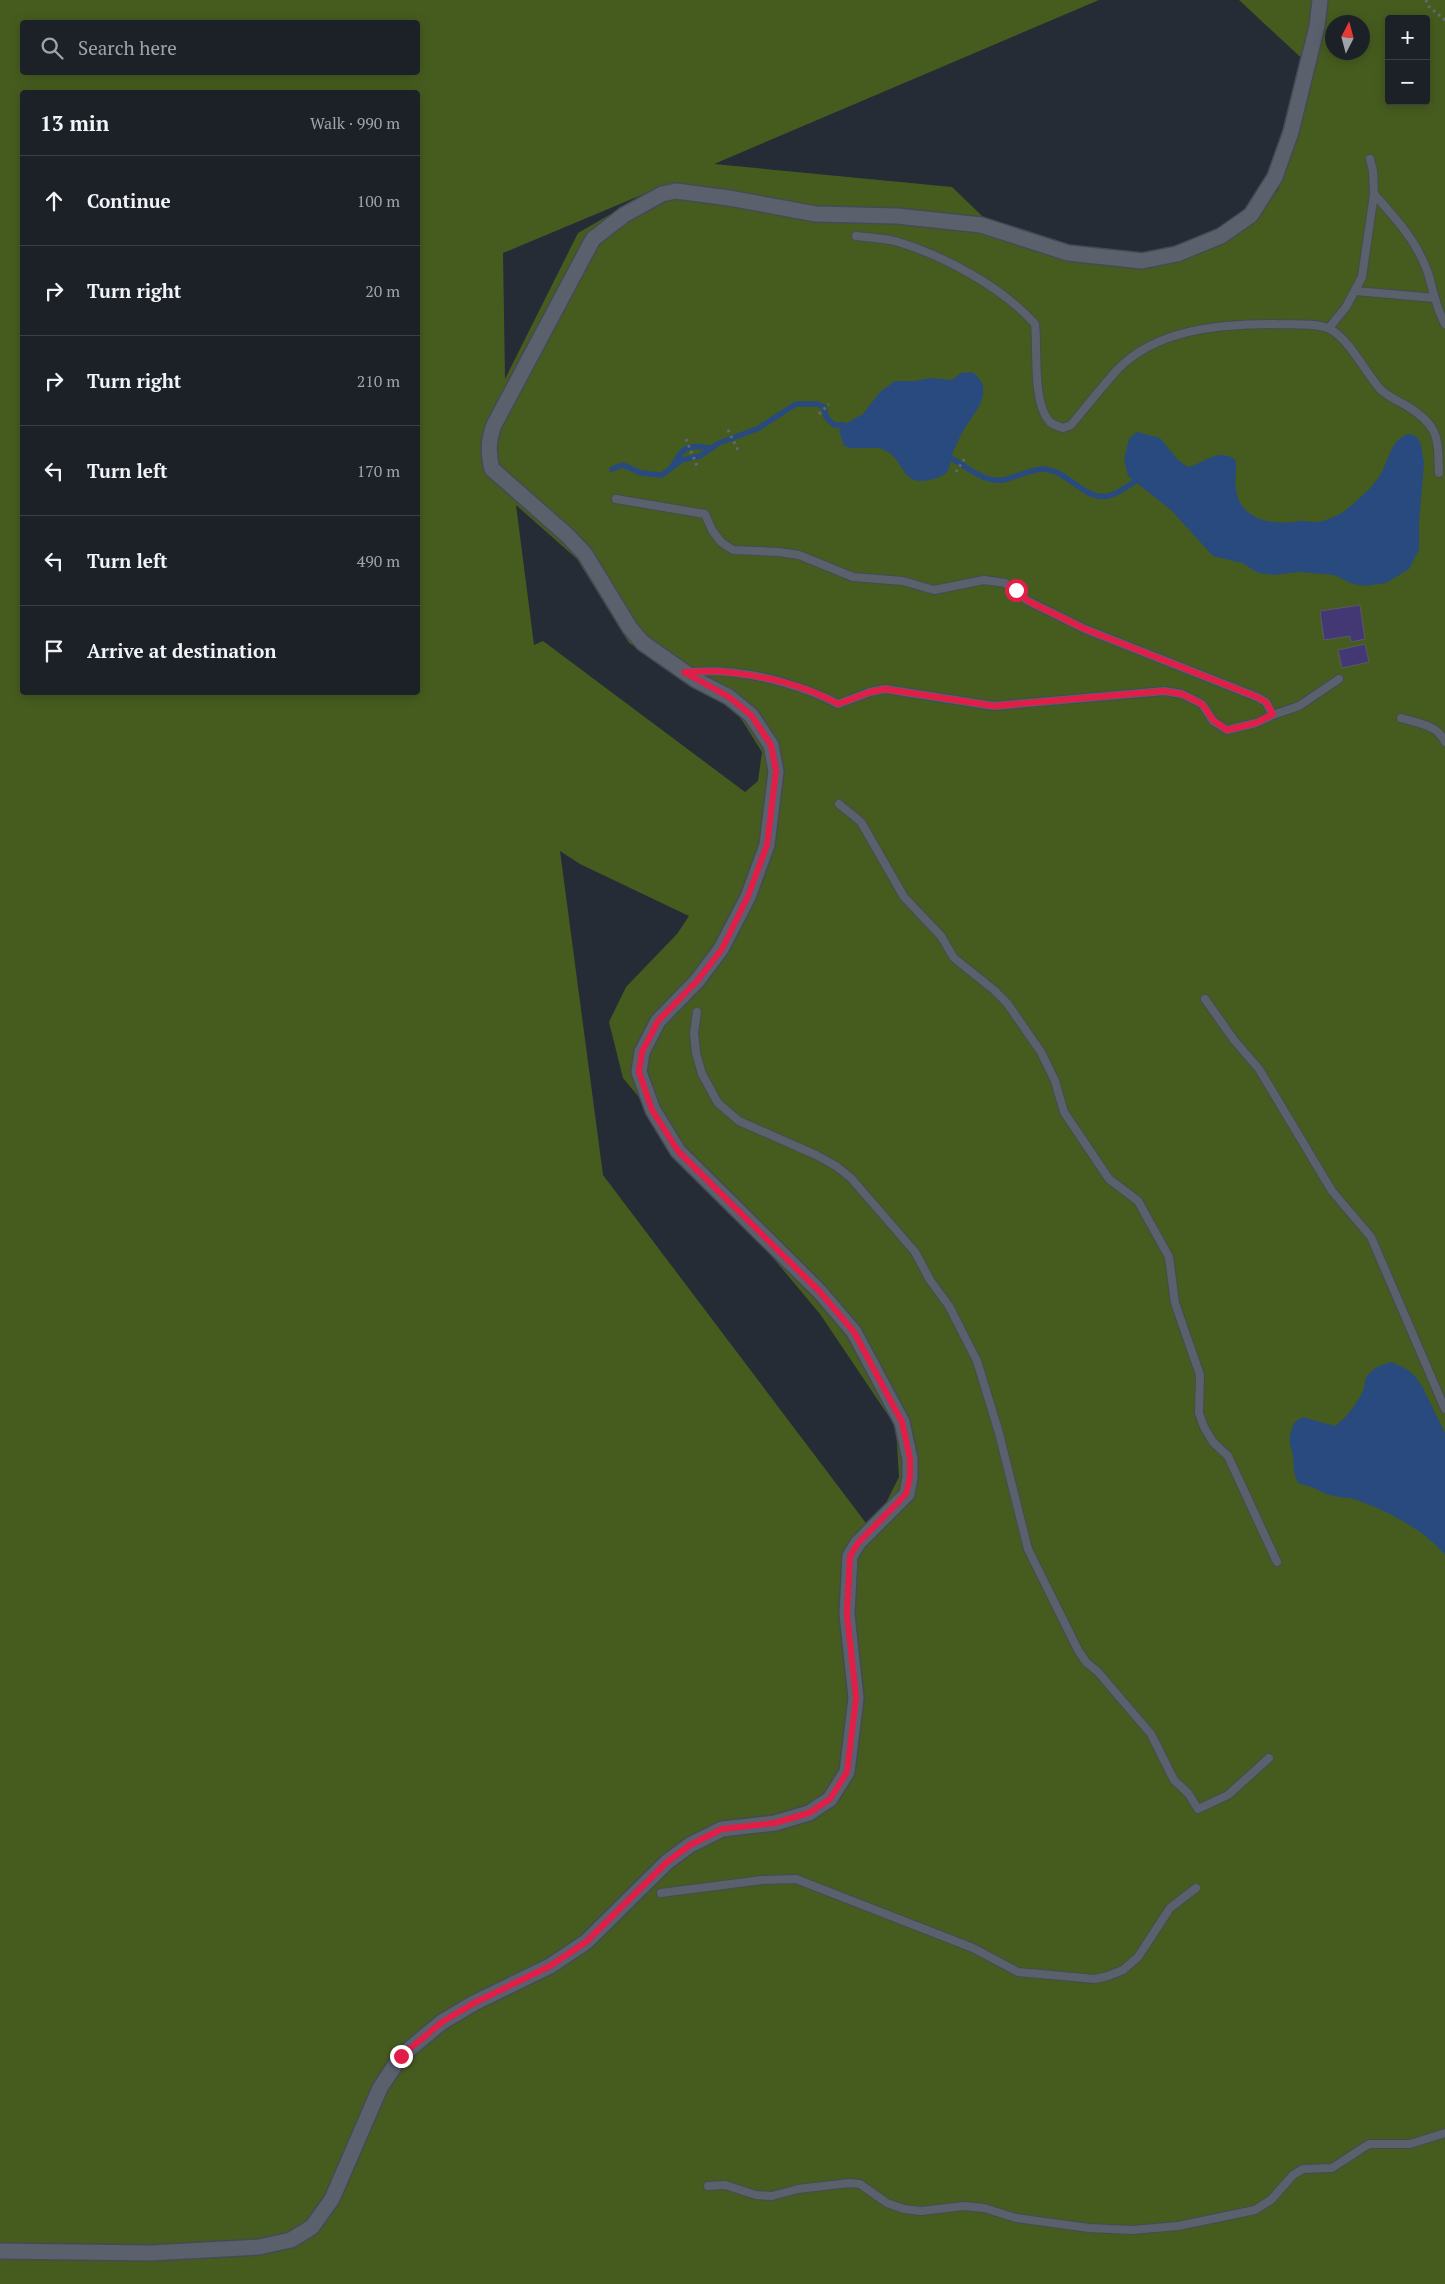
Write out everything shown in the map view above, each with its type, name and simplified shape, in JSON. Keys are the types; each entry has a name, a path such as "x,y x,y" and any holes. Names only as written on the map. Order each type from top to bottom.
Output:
{"street":[{"path":"0,2251 150,2253 259,2247 291,2240 312,2227 332,2199 380,2088 401,2056 442,2022 474,2003 550,1966 586,1942 667,1862 690,1845 722,1829 775,1823 809,1813 830,1799 847,1772 856,1698 847,1614 850,1556 858,1543 906,1494 910,1477 910,1459 902,1422 854,1332 820,1292 678,1151 652,1110 639,1072 642,1052 658,1021 697,981 722,949 748,896 767,845 776,771 771,745 751,715 729,697 684,672 643,643 630,628 584,554 568,535 492,469 489,456 488,441 494,425 593,239 624,215 662,194 676,191 729,198 816,214 897,216 981,224 1068,253 1142,261 1177,254 1221,236 1251,215 1275,177 1300,94 1317,26 1320,0"}],"lane":[{"path":"1329,328 1346,307 1362,278 1374,194 1373,171 1370,159"},
{"path":"1374,194 1406,230 1414,242 1428,272 1445,324"},
{"path":"856,236 898,242 950,263 990,285 1021,309 1035,324 1036,383 1043,409 1048,420 1063,428 1071,425 1086,410 1118,369 1139,352 1160,341 1188,332 1227,326 1307,325 1329,328 1341,337 1382,390 1428,421 1436,434 1439,473"},
{"path":"1356,291 1435,298"},
{"path":"616,499 705,514 712,530 721,542 732,550 779,552 799,555 853,577 903,581 934,590 984,580 1005,583 1028,601 1085,629 1257,697 1266,702 1273,714"},
{"path":"684,672 726,672 763,679 818,693 838,704 870,692 885,689 994,706 1164,691 1182,694 1202,704 1213,720 1227,730 1256,723 1273,714 1299,706 1339,679"},
{"path":"1401,718 1432,728 1442,735 1445,742"},
{"path":"839,804 861,822 904,897 941,936 954,958 1007,1003 1041,1052 1055,1081 1064,1112 1109,1179 1138,1202 1169,1257 1175,1302 1200,1375 1199,1413 1204,1427 1213,1442 1228,1456 1277,1562"},
{"path":"1205,999 1234,1040 1258,1069 1332,1191 1371,1237 1445,1409"},
{"path":"697,1012 694,1033 696,1054 702,1074 718,1103 739,1121 816,1155 852,1178 916,1252 930,1280 949,1306 977,1361 999,1433 1028,1549 1078,1650 1086,1662 1098,1672 1151,1734 1174,1780 1188,1793 1198,1809 1228,1795 1269,1758"},
{"path":"661,1893 762,1880 796,1879 974,1948 1018,1972 1096,1979 1123,1970 1138,1957 1170,1908 1196,1888"},
{"path":"708,2186 725,2185 756,2195 772,2196 798,2189 860,2184 887,2203 904,2209 922,2210 964,2206 984,2208 1016,2218 1089,2228 1132,2230 1178,2226 1255,2210 1271,2200 1293,2175 1303,2168 1332,2168 1369,2144 1410,2144 1445,2134"}],"path":[{"path":"1426,0 1428,6 1445,20"},
{"path":"819,414 829,404"},
{"path":"728,430 739,452"},
{"path":"686,439 697,466"},
{"path":"956,472 964,458"}],"green space":[{"path":"0,0 1099,0 714,164 952,187 1005,238 1066,258 1199,252 1241,232 1278,190 1310,66 1239,0 1445,0 1445,2284 0,2284","holes":["651,191 578,233 505,379 503,253","516,505 577,559 629,643 735,709 762,752 758,781 745,792 543,641 534,645","560,851 580,864 689,916 677,934 626,987 609,1022 623,1078 820,1314 896,1427 899,1477 883,1509 875,1535 603,1175"]}],"water":[{"path":"972,372 979,378 982,384 982,398 960,437 952,455 949,469 944,475 927,480 915,480 910,478 893,456 883,449 849,448 844,446 839,431 843,425 863,414 880,392 895,381 914,381 931,378 952,380 961,373"},
{"path":"1137,432 1160,438 1178,460 1188,467 1217,455 1229,456 1235,459 1236,489 1244,508 1259,519 1278,522 1314,522 1340,514 1359,499 1376,481 1397,442 1408,434 1416,436 1421,444 1424,464 1419,522 1419,549 1409,569 1386,583 1365,586 1353,584 1334,575 1299,572 1273,575 1258,573 1242,563 1213,556 1171,510 1128,476 1124,459 1129,439"},
{"path":"1392,1362 1408,1370 1416,1377 1445,1433 1445,1555 1427,1537 1405,1522 1357,1500 1331,1495 1299,1484 1295,1475 1290,1439 1294,1423 1302,1417 1335,1426 1347,1415 1357,1401 1363,1391 1365,1379 1369,1373 1378,1367"}],"building":[{"path":"1360,605 1365,639 1351,642 1350,636 1324,640 1320,611"},
{"path":"1365,644 1369,662 1342,668 1338,650"}],"waterway":[{"path":"612,469 623,465 641,473 662,475 682,460 700,456 719,443 757,429 796,404 817,404 824,407 826,417 834,425 843,425"},
{"path":"672,467 680,454 687,448 711,448"},
{"path":"951,458 982,476 996,480 1003,480 1039,469 1054,471 1095,495 1114,494 1134,482"}],"route":[{"path":"401,2056 442,2022 474,2003 550,1966 586,1942 667,1862 690,1845 722,1829 775,1823 809,1813 830,1799 847,1772 856,1698 847,1614 850,1556 858,1543 906,1494 910,1477 910,1459 902,1422 854,1332 820,1292 678,1151 652,1110 639,1072 642,1052 647,1039 658,1021 697,981 722,949 748,896 767,845 776,771 771,745 751,715 729,697 684,672 726,672 772,681 818,693 838,704 870,692 885,689 994,706 1164,691 1182,694 1202,704 1213,720 1227,730 1256,723 1273,714 1266,702 1257,697 1085,629 1028,601 1016,590"}]}
